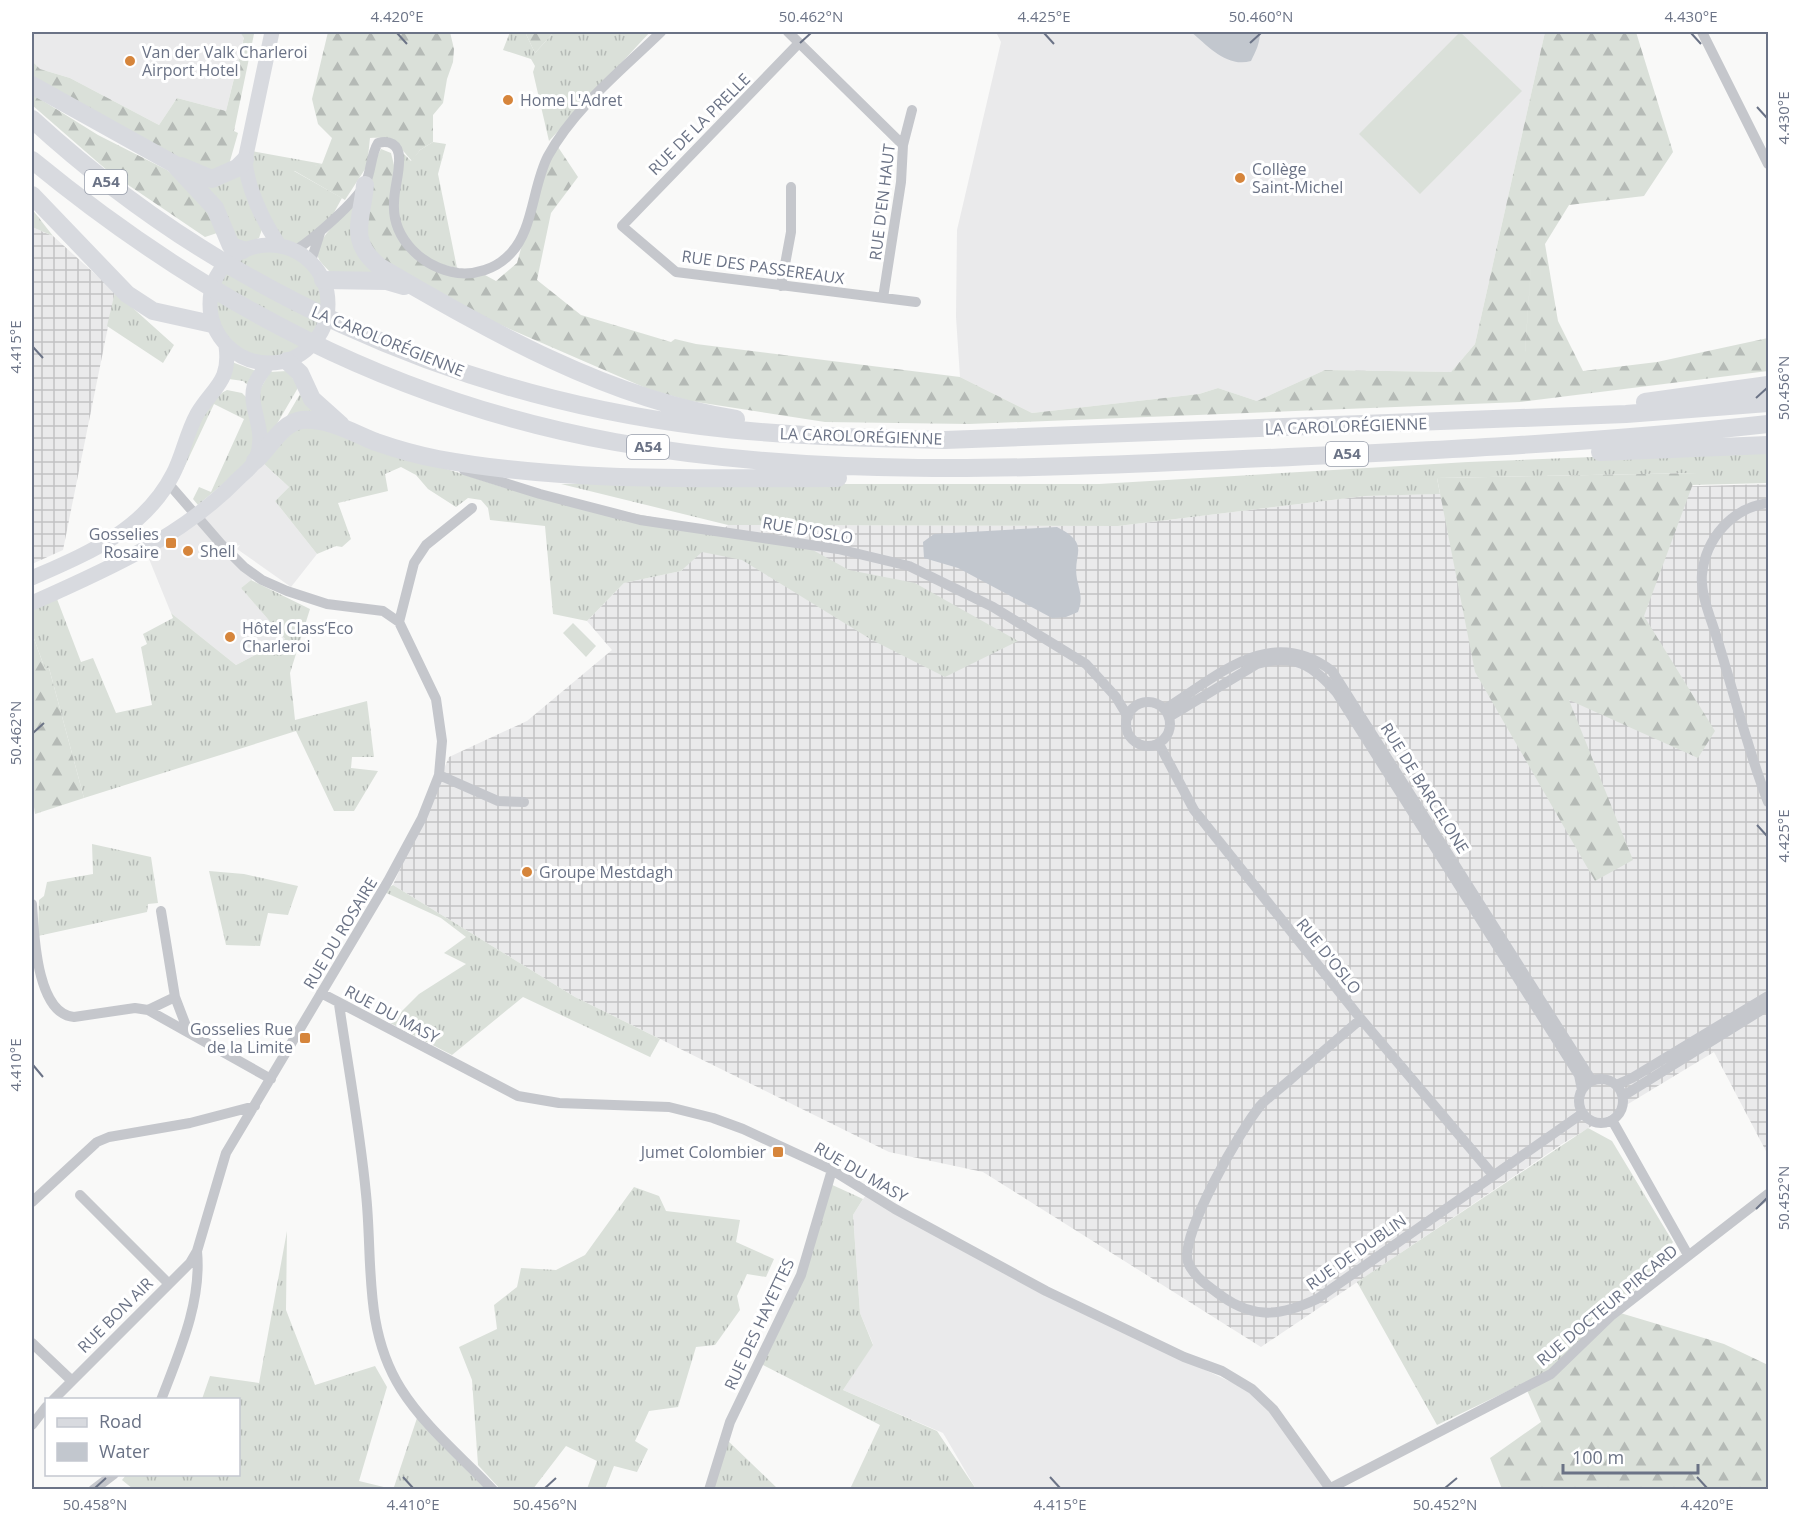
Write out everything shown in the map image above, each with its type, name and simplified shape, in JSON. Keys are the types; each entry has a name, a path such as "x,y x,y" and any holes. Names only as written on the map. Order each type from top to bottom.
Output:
{"highway":[{"path":"32,85 174,164 188,167 212,179 237,168 245,160"},
{"name":"LA CAROLORÉGIENNE","path":"32,119 118,193 185,239 275,292 367,336 446,367 530,393 618,412 701,426 865,438 968,440 1566,417 1768,403"},
{"name":"LA CAROLORÉGIENNE","path":"32,160 100,214 171,265 262,319 353,363 437,395 522,421 612,442 703,456 789,464 955,469 1060,467 1531,446 1768,424"},
{"path":"174,164 215,208 231,246 250,248"},
{"path":"365,185 358,226 363,250 380,267 537,352 625,391 714,415 764,423 783,433"},
{"path":"32,195 127,294 153,311 212,324"},
{"path":"323,280 387,281 420,290"},
{"path":"287,361 300,373 312,399 345,429"},
{"path":"1566,417 1589,407 1768,385"},
{"path":"255,461 278,435 300,420 319,421 378,442 440,459 513,469 641,476 927,477 955,469"},
{"path":"1531,446 1554,454 1768,445"}],"main road":[{"path":"272,32 245,160 246,173 279,245"},
{"path":"250,248 263,214"},
{"path":"279,245 296,250 310,261 323,280 328,297 323,328 306,350 287,361 268,364 240,356 226,346 212,324 209,307 211,289 224,264 250,248 279,245"},
{"path":"32,578 98,548 127,529 168,483 198,412 225,376 228,368 226,346"},
{"path":"32,603 77,583 167,536 198,516 224,494 255,461 261,443 254,389 268,364"}],"street":[{"path":"296,250 321,232 365,185 373,152 378,143 387,141 394,144 400,155 393,204 397,228 411,250 426,262 445,271 469,274 492,267 508,256 519,242 548,157 561,136 579,113 661,32"},
{"path":"788,32 903,145"},
{"path":"1702,32 1768,164"},
{"name":"RUE DE LA PRELLE","path":"622,226 799,44"},
{"name":"RUE D'EN HAUT","path":"883,298 901,182 903,145 912,110"},
{"path":"781,285 793,210 791,188"},
{"name":"RUE DES PASSEREAUX","path":"622,226 676,272 916,302"},
{"path":"310,261 321,232"},
{"name":"RUE D'OSLO","path":"440,459 459,469 540,494 640,520 826,547 909,566 993,607 1086,664 1116,697 1128,717"},
{"path":"168,483 221,544 244,567 262,580 327,604 383,611 399,622 414,563 426,545 472,508"},
{"path":"1768,503 1745,510 1727,521 1713,538 1702,576 1715,632 1768,802"},
{"name":"RUE DU ROSAIRE","path":"197,1251 226,1154 388,881 422,818 439,775 442,741 436,699 399,622"},
{"name":"RUE DE BARCELONE","path":"1167,713 1254,655 1292,651 1314,658 1332,671 1592,1081"},
{"name":"RUE DE BARCELONE","path":"1167,713 1257,664 1273,659 1291,660 1310,666 1324,678 1337,693 1579,1075 1582,1090"},
{"path":"1144,703 1159,705 1167,713 1169,732 1159,744 1144,746 1137,743 1128,732 1128,717 1131,711 1144,703"},
{"name":"RUE D'OSLO","path":"1159,744 1194,810 1361,1019 1493,1175"},
{"path":"439,775 498,801 524,802"},
{"path":"32,904 34,958 52,1006 67,1017 135,1008 147,1010 188,1030 271,1079"},
{"path":"161,911 175,997 188,1030"},
{"name":"RUE DU MASY","path":"321,993 518,1096 559,1103 643,1104 681,1109 743,1129 832,1170 895,1209 1046,1290 1184,1357 1222,1371 1252,1389 1273,1409 1329,1489"},
{"path":"1616,1085 1632,1078 1768,996"},
{"path":"147,1010 175,997"},
{"path":"339,1004 366,1191 371,1248 370,1295 375,1327 386,1359 400,1388 424,1419 493,1490"},
{"path":"1623,1096 1768,1006"},
{"name":"RUE DE DUBLIN","path":"1361,1019 1260,1106 1226,1158 1186,1246 1188,1263 1204,1284 1234,1305 1264,1314 1290,1311 1317,1299 1583,1113"},
{"path":"1605,1079 1616,1085 1623,1096 1621,1110 1612,1120 1593,1121 1583,1113 1579,1101 1582,1090 1592,1081 1605,1079"},
{"path":"32,1202 88,1147 109,1137 190,1123 255,1106"},
{"path":"1612,1120 1688,1255"},
{"name":"RUE DES HAYETTES","path":"709,1490 730,1422 801,1275 832,1170"},
{"name":"RUE DOCTEUR PIRCARD","path":"1329,1489 1551,1374 1612,1316 1768,1194"},
{"path":"80,1195 168,1283"},
{"path":"162,1398 194,1305 199,1269 197,1251"},
{"name":"RUE BON AIR","path":"55,1398 197,1251"},
{"path":"32,1343 71,1380"},
{"path":"32,1425 45,1408"},
{"path":"93,1490 111,1476"}],"shaded area":[{"path":"32,32 240,32 244,37 226,111 177,98 159,125 70,78 40,69 32,61"},
{"name":"Collège Saint-Michel","path":"996,32 1545,32 1475,344 1451,372 1325,370 1257,401 1218,388 1199,394 1032,413 960,377 956,317 957,230 1001,42"},
{"path":"32,227 53,236 115,292 63,550 32,564"},
{"path":"262,462 289,487 275,501 317,554 291,587 237,549 240,545 226,548 256,576 241,588 285,639 236,665 171,613 147,554"},
{"path":"1768,484 1768,1155 1714,1052 1562,1144 1261,1347 983,1172 889,1152 575,997 393,885 449,757 527,721 612,650 587,621 624,583 681,571 728,525 1118,526 1365,496"},
{"path":"867,1193 1203,1369 1259,1395 1327,1490 976,1489 943,1433 843,1390 873,1344 860,1313 853,1215"}],"green space":[{"path":"240,32 254,34 234,131 238,133 228,168 198,172 32,85 32,61 40,69 70,78 159,125 177,98 226,111 244,38"},
{"path":"328,32 450,32 454,49 443,103 433,115 433,142 420,150 412,161 395,142 385,138 370,138 367,166 345,200 293,170 322,164 332,138 318,124 312,99"},
{"path":"510,32 525,32 535,53 554,32 650,32 549,141 533,72 535,66 531,59 503,50"},
{"path":"525,32 554,32 535,53"},
{"path":"1460,32 1522,91 1420,194 1359,134"},
{"path":"1545,32 1636,32 1673,152 1644,196 1569,205 1545,244 1558,321 1583,371 1657,362 1768,338 1768,371 1521,402 969,424 825,422 690,401 648,389 420,290 363,250 367,176 381,149 391,153 397,177 401,240 424,265 485,275 496,281 517,263 538,187 556,144 578,177 551,213 537,280 581,315 671,342 675,339 696,344 960,377 1032,413 1199,394 1218,388 1257,401 1325,370 1451,372 1475,344"},
{"path":"32,94 98,135 167,170 203,200 217,233 205,237 109,172 32,105"},
{"path":"433,142 446,144 438,174 457,268 421,258 412,250 405,238 401,223 396,189 394,144 411,161 420,150"},
{"path":"246,150 323,164 294,171 342,198 330,220 307,243 286,246 310,262 323,282 327,304 322,326 311,345 294,358 272,364 246,359 230,349 215,330 209,314 214,281 226,263 247,248 279,245 263,222"},
{"path":"240,169 262,229 259,238 243,245 233,245 187,174"},
{"path":"359,201 383,273 330,272 318,257 321,242 332,226"},
{"path":"32,209 53,236 32,227"},
{"path":"115,292 174,345 163,363 107,326"},
{"path":"232,362 256,371 250,387 243,381 229,379"},
{"path":"287,371 299,386 267,441 258,393 270,372"},
{"path":"303,389 320,414 283,423"},
{"path":"227,390 242,393 248,399 255,448 244,466 198,505 193,499 199,487 211,492 244,419 214,404 182,469 193,436 204,414 210,404"},
{"path":"312,425 502,487 811,549 849,570 915,583 1018,641 945,677 872,640 742,560 702,552 681,571 624,583 587,621 553,614 545,526 490,520 488,508 481,500 468,498 456,507 428,489 416,475 401,467 385,474 388,491 338,503 351,539 342,547 336,546 317,554 275,501 289,487 262,462 298,427"},
{"path":"1768,450 1768,483 1692,485 1696,473 1437,478 1440,494 1365,496 1118,526 728,525 561,484 1099,484 1468,462"},
{"path":"1697,473 1644,616 1715,731 1698,758 1569,700 1633,860 1595,881 1475,672 1437,478"},
{"path":"251,580 310,609 290,673 295,720 367,701 374,757 352,757 351,768 378,771 354,811 334,811 296,731 84,798 49,668 45,669 32,633 32,610 57,599 81,662 93,658 116,713 152,705 141,647 147,644 143,634 173,618 171,613 236,665 285,639 241,588"},
{"path":"573,623 596,646 586,657 563,633"},
{"path":"32,633 45,669 49,668 84,798 35,814 32,793"},
{"path":"92,844 151,857 158,903 148,904 147,912 38,936 39,900 44,896 47,882 93,874"},
{"path":"209,871 244,874 298,886 288,915 268,913 260,946 226,945"},
{"path":"393,885 575,997 660,1039 650,1057 523,997 452,1055 390,1023 419,994 466,964 444,953 466,937 441,918 382,891"},
{"path":"1588,1128 1612,1141 1673,1242 1651,1273 1564,1364 1437,1425 1357,1282"},
{"path":"828,1183 863,1199 853,1215 860,1313 873,1345 843,1390 937,1431 976,1489 850,1489 880,1425 759,1363 804,1266"},
{"path":"634,1187 659,1196 666,1211 740,1220 736,1242 774,1259 766,1277 747,1274 737,1296 740,1310 715,1345 696,1347 678,1407 649,1411 635,1441 648,1449 637,1472 614,1466 605,1489 587,1489 597,1461 566,1446 533,1489 500,1489 478,1465 472,1380 459,1347 497,1329 494,1305 517,1287 521,1268 556,1270 585,1255"},
{"path":"287,1231 286,1310 315,1385 375,1366 387,1387 359,1481 392,1489 133,1489 122,1480 125,1476 240,1476 240,1398 202,1398 210,1376 259,1383"},
{"path":"1617,1312 1724,1344 1768,1365 1768,1489 1502,1489 1490,1458 1541,1422 1526,1388 1564,1364"},
{"path":"419,1412 493,1490 393,1490"},
{"path":"725,1438 778,1489 708,1490"}],"water":[{"path":"1191,32 1260,32 1251,61 1242,62 1226,59"},
{"path":"1057,527 1074,539 1078,550 1076,570 1080,603 1078,612 1066,617 1052,618 958,568 924,558 923,542 934,534"}],"place":[{"name":"Van der Valk Charleroi Airport Hotel","path":"130,61"},
{"name":"Home L'Adret","path":"508,100"},
{"name":"Collège Saint-Michel","path":"1240,178"},
{"name":"Gosselies Rosaire","path":"171,543"},
{"name":"Shell","path":"188,551"},
{"name":"Hôtel Class‘Eco Charleroi","path":"230,637"},
{"name":"Groupe Mestdagh","path":"527,872"},
{"name":"Gosselies Rue de la Limite","path":"305,1038"},
{"name":"Jumet Colombier","path":"778,1152"}]}
